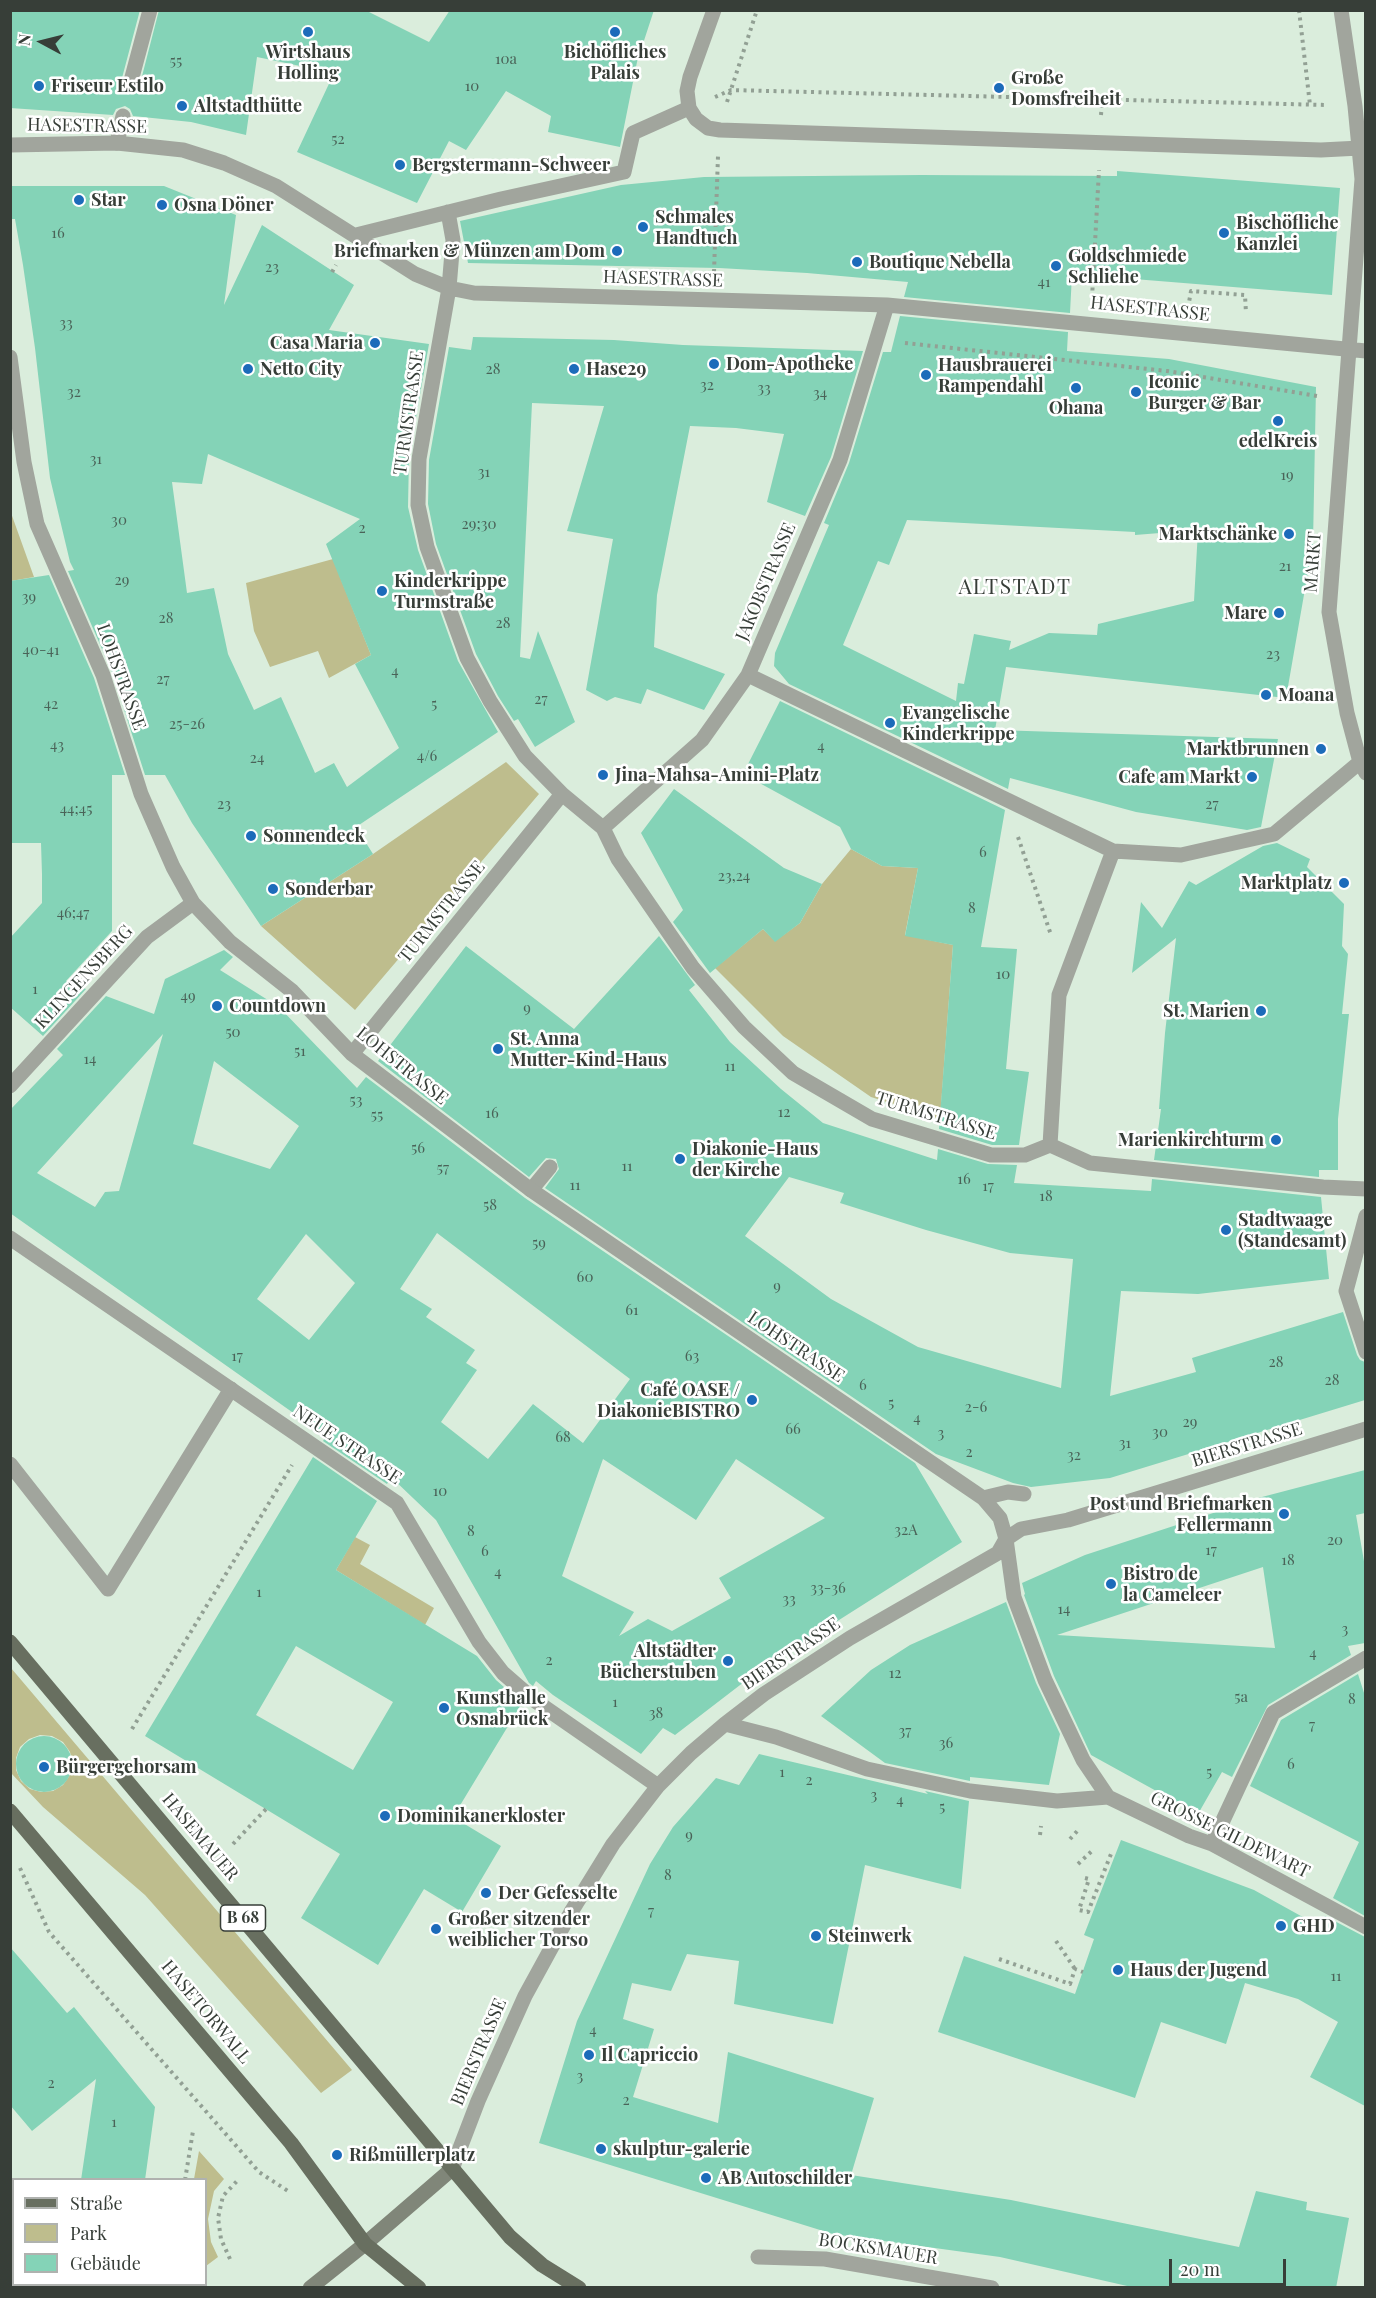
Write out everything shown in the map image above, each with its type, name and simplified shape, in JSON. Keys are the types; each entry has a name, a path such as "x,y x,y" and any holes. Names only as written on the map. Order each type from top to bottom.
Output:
{"main road":[{"name":"HASEMAUER","path":"10,1642 373,2072 452,2169"},
{"name":"HASETORWALL","path":"10,1811 291,2143 365,2244 419,2288"},
{"path":"310,2288 452,2169"},
{"name":"B 68","path":"452,2169 510,2236 542,2265 579,2288"}],"street":[{"path":"131,81 150,10"},
{"path":"714,10 690,77 687,92 689,108 696,119 708,128 1321,150 1360,148"},
{"path":"1341,10 1360,106 1362,179 1360,276 1349,350"},
{"path":"356,235 624,171 633,133 689,108"},
{"path":"117,143 123,116"},
{"name":"HASESTRASSE","path":"10,145 117,143 183,150 224,163 276,186 415,274 449,288 474,293 887,304 1090,322 1365,351"},
{"path":"448,212 453,240 449,288"},
{"name":"TURMSTRASSE","path":"449,288 419,459 417,505 424,537 467,658 490,701 525,756 562,794 603,828 618,859 693,968 744,1027 793,1073 872,1119 991,1155 1025,1155 1050,1145"},
{"name":"JAKOBSTRASSE","path":"603,828 702,740 748,675 840,460 887,304"},
{"name":"MARKT","path":"1349,350 1329,612 1347,713 1363,767"},
{"name":"LOHSTRASSE","path":"10,357 17,462 37,524 103,675 141,794 173,867 193,903 230,942 292,991 352,1054 531,1190 983,1498 1000,1518 1006,1539"},
{"path":"748,675 1113,851 1181,855 1274,834 1363,767"},
{"name":"TURMSTRASSE","path":"352,1054 562,794"},
{"path":"1113,851 1059,995 1050,1145 1090,1163 1323,1187 1365,1189"},
{"name":"KLINGENSBERG","path":"10,1086 147,937 193,903"},
{"path":"531,1190 550,1167"},
{"path":"1365,1216 1358,1272 1346,1291 1365,1352"},
{"name":"NEUE STRASSE","path":"10,1238 397,1503 479,1642 503,1673 534,1700 658,1786"},
{"path":"10,1464 108,1589 231,1389"},
{"name":"BIERSTRASSE","path":"452,2169 478,2101 525,1996 571,1912 613,1844 658,1786 691,1753 725,1724 764,1694 850,1638 998,1553 1006,1539 1022,1529 1068,1520 1365,1428"},
{"path":"983,1498 1008,1492 1024,1494"},
{"path":"725,1724 776,1737 867,1769 970,1791 1057,1801 1108,1797 1083,1760 1045,1680 1014,1597 1016,1575 1006,1539"},
{"path":"1212,1844 1273,1713 1365,1658"},
{"name":"GROSSE GILDEWART","path":"1108,1797 1189,1836 1212,1844 1365,1927"},
{"name":"BOCKSMAUER","path":"758,2257 825,2259 992,2288"}],"path":[{"path":"713,300 720,130 757,10"},
{"path":"1299,10 1310,105"},
{"path":"689,108 731,90 1360,106"},
{"path":"1090,322 1102,101"},
{"path":"332,272 336,265"},
{"path":"1217,293 1218,286"},
{"path":"1191,291 1245,296"},
{"path":"893,342 1167,370 1316,396"},
{"path":"1006,801 1052,937"},
{"path":"132,1729 306,1441"},
{"path":"233,1844 266,1809"},
{"path":"1070,1839 1085,1823"},
{"path":"1078,1864 1094,1849"},
{"path":"1085,1878 1089,1879 1079,1910 1088,1912 1111,1854"},
{"path":"17,1859 49,1932 259,2172 298,2198"},
{"path":"1056,1941 1075,1969 1083,1972"},
{"path":"999,1959 1070,1984 1075,1969"},
{"path":"185,2178 193,2131"},
{"path":"230,2259 221,2239 218,2218 223,2196 237,2181"}],"green space":[{"path":"11,513 34,577 11,581"},
{"path":"333,559 371,655 329,678 318,651 270,667 254,631 246,583"},
{"path":"506,762 539,794 355,1010 261,926 373,854"},
{"path":"851,849 882,866 918,868 905,935 953,945 940,1119 871,1097 783,1036 715,968 763,929 775,941 800,923 822,884"},
{"path":"355,1537 370,1545 360,1564 434,1608 425,1625 336,1570"},
{"path":"10,1668 352,2070 321,2093 145,1895 43,1807 11,1773","holes":["40,1735 52,1736 63,1742 70,1752 73,1764 70,1775 63,1785 53,1791 41,1792 30,1789 21,1781 16,1770 16,1758 20,1747 29,1739"]},
{"path":"199,2151 224,2179 214,2191 208,2219 211,2242 218,2257 207,2265 207,2178 194,2178"}],"building":[{"path":"10,10 140,10 122,78 124,87 129,90 137,88 140,84 159,10 365,10 429,42 450,10 654,10 637,62 620,147 548,132 551,116 506,91 466,150 449,141 417,203 297,152 334,73 257,57 246,135 191,122 133,116 130,109 125,106 116,109 113,115 10,108"},
{"path":"1117,171 1340,188 1332,295 1072,274 1070,313 904,297 908,282 807,273 719,268 468,263 460,221 621,185 704,177 1117,176"},
{"path":"10,186 164,186 236,215 224,305 262,225 354,285 329,330 429,344 409,457 408,507 418,550 458,661 498,732 356,827 373,854 261,926 192,823 165,775 145,775 112,672 68,571 74,570 70,562 50,478 23,265 15,219 10,219","holes":["208,454 360,519 326,544 371,655 355,664 399,748 347,787 334,763 315,773 281,697 254,710 228,654 214,588 187,593 172,482 202,484"]},
{"path":"900,316 1068,332 1067,351 1169,359 1316,387 1313,543 1286,698 1006,667 995,730 1278,739 1261,827 1247,830 1136,812 1010,778 1008,789 789,684 774,666 775,653 829,525 824,523 849,463 883,352 891,352","holes":["907,520 1135,532 1135,535 1198,530 1194,601 1098,624 1097,635 1049,633 1009,650 1011,641 974,634 964,684 958,683 956,701 843,645 878,561 889,565"]},
{"path":"473,337 614,340 683,345 863,351 831,457 805,516 767,502 784,434 736,428 690,426 657,595 654,647 725,674 704,710 647,689 641,704 615,697 607,701 586,690 613,539 567,531 604,406 532,403 520,657 530,659 538,631 575,722 535,747 518,719 514,721 498,696 476,654 436,544 428,504 429,460 449,347 471,350"},
{"path":"49,575 94,678 125,775 112,775 112,931 66,981 86,989 43,1036 10,1007 10,938 42,903 42,874 41,843 10,843 10,581"},
{"path":"780,701 1005,810 981,947 1017,949 1006,1069 1029,1072 1019,1145 992,1145 939,1129 953,945 905,936 918,868 882,866 851,849 840,827 743,774"},
{"path":"674,789 784,868 822,884 800,923 775,942 763,929 710,973 673,922 683,910 641,833"},
{"name":"St. Marien","path":"1277,843 1310,859 1307,867 1344,904 1342,946 1348,954 1342,1014 1349,1014 1338,1119 1338,1170 1319,1170 1319,1177 1154,1160 1161,1109 1159,1109 1165,1033 1176,938 1132,973 1141,902 1162,928 1189,881 1196,885 1263,846"},
{"path":"659,936 695,985 689,990 730,1042 781,1089 823,1123 937,1160 938,1149 988,1164 1017,1165 1014,1183 1151,1191 1152,1179 1321,1197 1329,1279 1198,1294 1121,1291 1110,1396 1196,1372 1192,1358 1343,1312 1357,1355 1365,1362 1365,1400 1110,1478 1031,1487 1013,1483 936,1454 545,1188 559,1169 556,1159 546,1158 529,1177 378,1061 466,946 574,1029","holes":["789,1177 844,1193 840,1203 926,1230 1010,1253 1073,1259 1061,1388 918,1347 831,1299 745,1236"]},
{"path":"224,950 233,957 220,970 279,1007 357,1088 366,1077 525,1198 915,1463 962,1542 757,1672 675,1735 663,1728 641,1754 536,1681 533,1686 529,1683 436,1520 391,1477 387,1484 323,1441 326,1436 10,1213 10,1110 63,1055 57,1049 106,996 154,1014 165,979","holes":["163,1034 119,1191 105,1192 95,1207 37,1173","214,1061 299,1126 270,1169 193,1144","437,1233 630,1379 583,1443 533,1404 488,1459 441,1422 477,1370 466,1363 475,1350 426,1317 432,1309 400,1289","306,1234 355,1283 309,1340 257,1299","603,1459 696,1520 736,1459 825,1518 719,1578 731,1598 672,1631 648,1619 619,1636 634,1612 562,1576"]},
{"name":"Kunsthalle Osnabrück","path":"313,1457 377,1501 336,1570 477,1656 496,1680 522,1703 453,1817 501,1846 462,1912 424,1889 378,1965 301,1918 340,1854 145,1736","holes":["296,1646 393,1702 353,1770 256,1715"]},
{"path":"1365,1470 1365,1513 1356,1515 1365,1567 1365,1643 1348,1646 1351,1655 1268,1705 1232,1777 1222,1772 1198,1814 1091,1755 1054,1676 1024,1595 1022,1583 1085,1555 1262,1497","holes":["1263,1567 1275,1648 1057,1635"]},
{"path":"1006,1602 1036,1683 1060,1734 1049,1785 970,1777 970,1781 885,1763 821,1716 871,1670 910,1645"},
{"path":"1358,1674 1365,1696 1365,1916 1333,1898 1359,1842 1250,1786 1281,1720"},
{"name":"Bürgergehorsam","path":"38,1736 50,1736 64,1744 72,1758 70,1775 64,1784 50,1792 38,1792 21,1780 16,1770 16,1758 28,1741"},
{"path":"759,1754 928,1794 925,1791 969,1801 961,1889 865,1865 833,2024 734,2004 739,1961 687,1954 671,1991 632,1983 623,2019 654,2029 633,2097 718,2123 728,2052 874,2098 851,2175 1011,2200 1239,2247 1256,2191 1307,2202 1306,2210 1349,2218 1336,2288 1136,2288 1000,2257 833,2234 539,2143 577,2021 650,1864 673,1827 716,1778 739,1785"},
{"name":"Haus der Jugend","path":"1121,1840 1254,1890 1319,1926 1325,1916 1365,1937 1365,2106 1310,2077 1338,2022 1298,1999 1245,1983 1226,2044 1161,2022 1135,2098 938,2032 964,1956 1075,1994 1094,1939 1084,1935"},
{"path":"10,1947 67,2013 74,2007 155,2107 145,2178 81,2178 96,2079 32,2131 10,2105"}],"place":[{"name":"Wirtshaus Holling","path":"308,32"},
{"name":"Bichöfliches Palais","path":"615,32"},
{"name":"Friseur Estilo","path":"39,86"},
{"name":"Große Domsfreiheit","path":"999,88"},
{"name":"Altstadthütte","path":"182,106"},
{"name":"Bergstermann-Schweer","path":"400,165"},
{"name":"Star","path":"79,200"},
{"name":"Osna Döner","path":"162,205"},
{"name":"Schmales Handtuch","path":"643,227"},
{"name":"Bischöfliche Kanzlei","path":"1224,233"},
{"name":"Briefmarken & Münzen am Dom","path":"617,251"},
{"name":"Boutique Nebella","path":"857,262"},
{"name":"Goldschmiede Schliehe","path":"1056,266"},
{"name":"Casa Maria","path":"375,343"},
{"name":"Dom-Apotheke","path":"714,364"},
{"name":"Netto City","path":"248,369"},
{"name":"Hase29","path":"574,369"},
{"name":"Hausbrauerei Rampendahl","path":"926,375"},
{"name":"Ohana","path":"1076,388"},
{"name":"Iconic Burger & Bar","path":"1136,392"},
{"name":"edelKreis","path":"1278,421"},
{"name":"Marktschänke","path":"1289,534"},
{"name":"Kinderkrippe Turmstraße","path":"382,591"},
{"name":"Mare","path":"1279,613"},
{"name":"Moana","path":"1266,695"},
{"name":"Evangelische Kinderkrippe","path":"890,723"},
{"name":"Marktbrunnen","path":"1321,749"},
{"name":"Jina-Mahsa-Amini-Platz","path":"603,775"},
{"name":"Cafe am Markt","path":"1252,777"},
{"name":"Sonnendeck","path":"251,836"},
{"name":"Marktplatz","path":"1344,883"},
{"name":"Sonderbar","path":"273,889"},
{"name":"Countdown","path":"217,1006"},
{"name":"St. Marien","path":"1261,1011"},
{"name":"St. Anna Mutter-Kind-Haus","path":"498,1049"},
{"name":"Marienkirchturm","path":"1276,1140"},
{"name":"Diakonie-Haus der Kirche","path":"680,1159"},
{"name":"Stadtwaage (Standesamt)","path":"1226,1230"},
{"name":"Café OASE / DiakonieBISTRO","path":"752,1400"},
{"name":"Post und Briefmarken Fellermann","path":"1284,1514"},
{"name":"Bistro de la Cameleer","path":"1111,1584"},
{"name":"Altstädter Bücherstuben","path":"728,1661"},
{"name":"Kunsthalle Osnabrück","path":"444,1708"},
{"name":"Bürgergehorsam","path":"44,1767"},
{"name":"Dominikanerkloster","path":"385,1816"},
{"name":"Der Gefesselte","path":"486,1893"},
{"name":"GHD","path":"1281,1926"},
{"name":"Großer sitzender weiblicher Torso","path":"436,1929"},
{"name":"Steinwerk","path":"816,1936"},
{"name":"Haus der Jugend","path":"1118,1970"},
{"name":"Il Capriccio","path":"589,2055"},
{"name":"skulptur-galerie","path":"601,2149"},
{"name":"Rißmüllerplatz","path":"337,2155"},
{"name":"AB Autoschilder","path":"706,2178"}],"district":[{"name":"ALTSTADT","path":"1015,587"}]}
